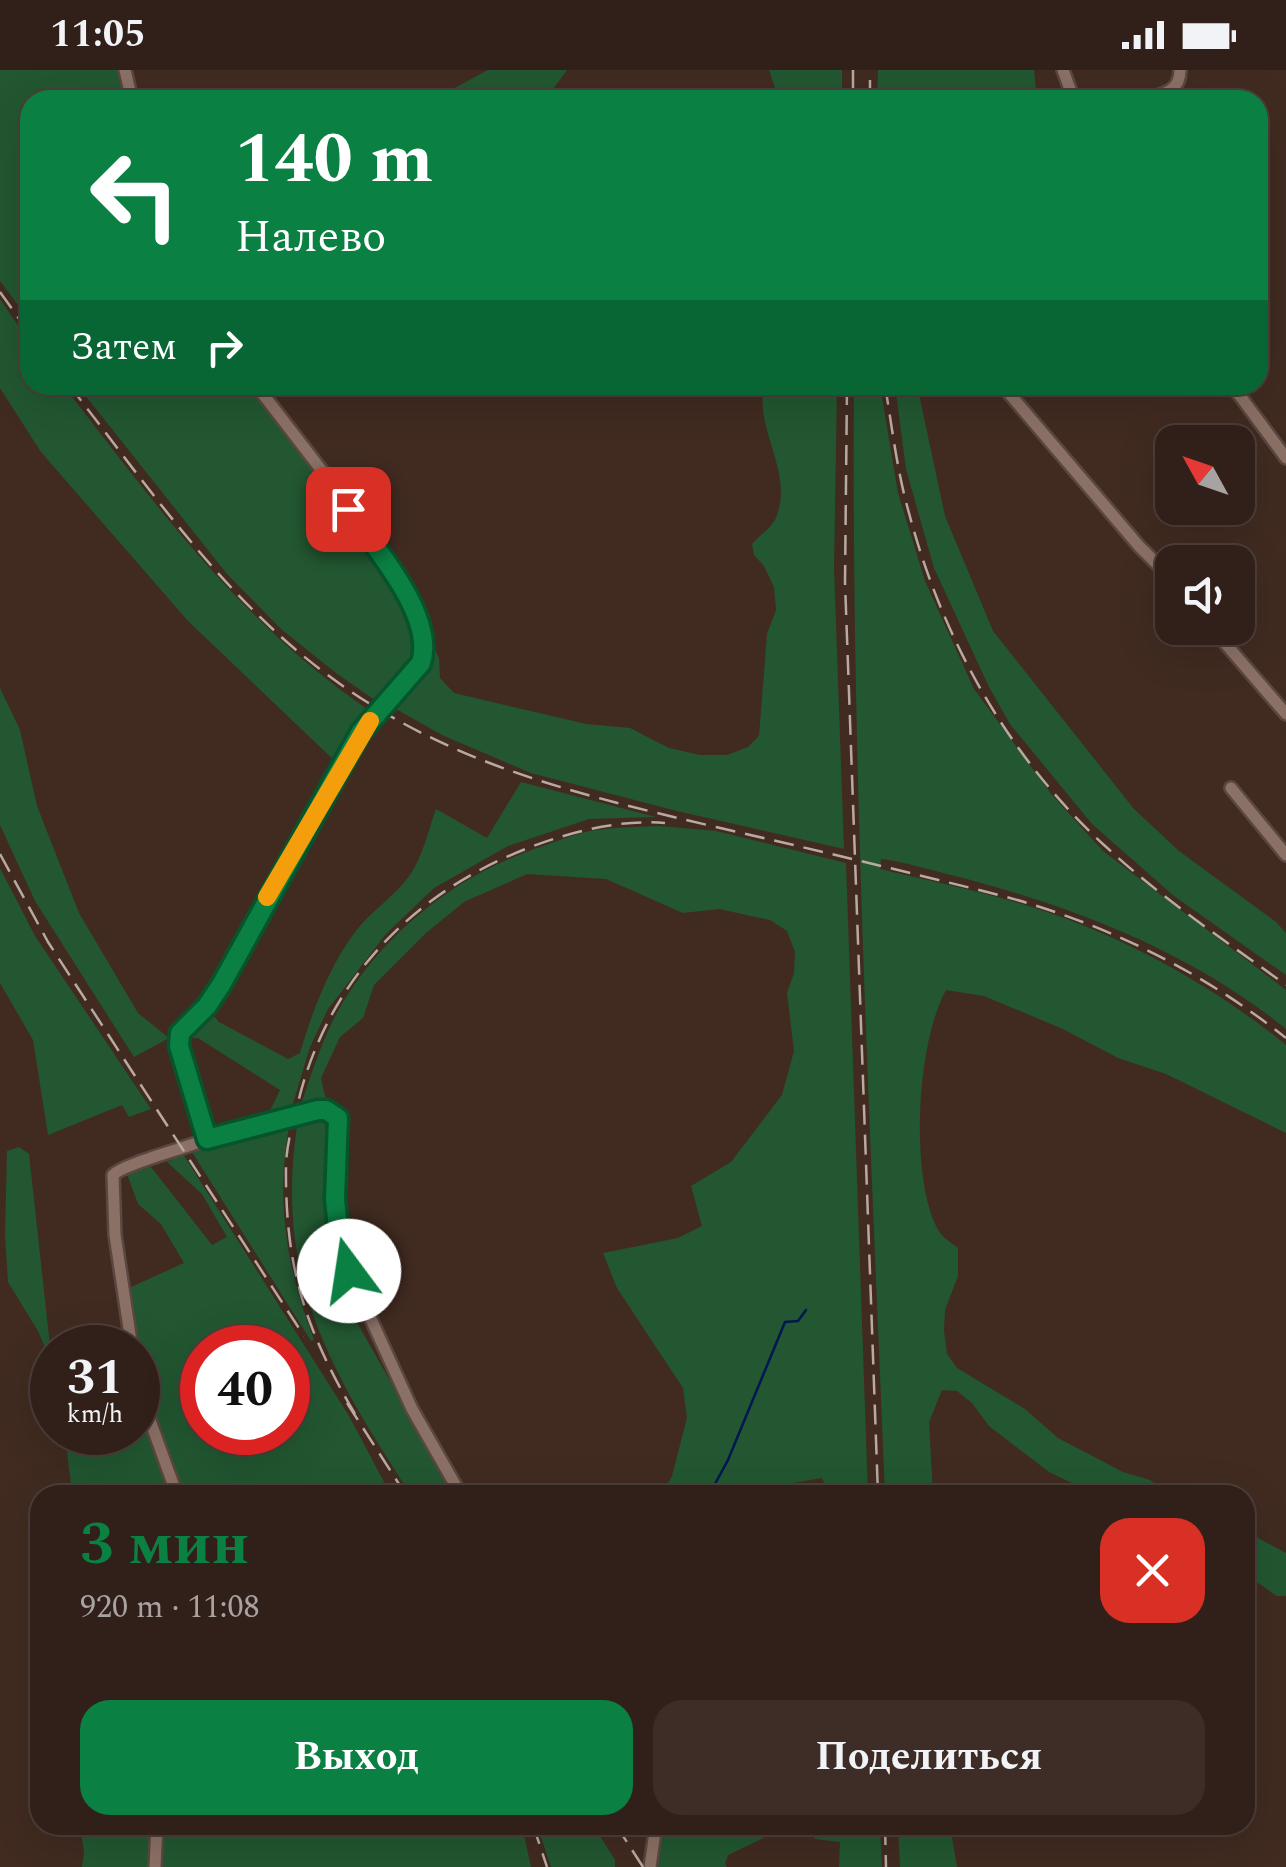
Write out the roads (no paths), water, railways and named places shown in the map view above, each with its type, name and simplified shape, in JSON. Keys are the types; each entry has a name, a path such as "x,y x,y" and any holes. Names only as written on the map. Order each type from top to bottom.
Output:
{"street":[{"path":"207,1139 179,1046 180,1033 221,985 360,733 421,663 424,652 424,632 414,608 326,476 264,395"},
{"path":"1010,395 1155,561"},
{"path":"1239,395 1286,458"},
{"path":"1227,645 1286,714"},
{"path":"1231,788 1286,855"},
{"path":"129,1325 115,1234 113,1175 128,1165 207,1139 326,1110 338,1118 335,1199 349,1271 412,1409 456,1485"},
{"path":"160,1450 172,1485"},
{"path":"155,1867 157,1835"},
{"path":"650,1867 655,1835"}],"waterway":[{"path":"714,1485 785,1322 798,1321 806,1310"}],"railway":[{"path":"853,70 853,90"},
{"path":"870,70 870,90"},
{"path":"0,292 20,320"},
{"path":"77,395 175,523 263,620 343,686 392,717 494,765 601,799 1041,907 1152,952 1221,991 1286,1038"},
{"path":"847,395 845,582 878,1485"},
{"path":"887,395 901,481 923,560 960,650 1009,734 1069,811 1104,845 1170,900 1286,985"},
{"path":"355,1414 323,1354 301,1296 287,1203 286,1160 291,1129 312,1058 333,1013 359,972 391,936 427,904 468,877 512,855 573,833 625,823 665,823"},
{"path":"0,854 48,942 297,1325"},
{"path":"347,1403 400,1485"},
{"path":"536,1835 547,1867"},
{"path":"622,1835 643,1867"},
{"path":"885,1835 886,1867"}]}
